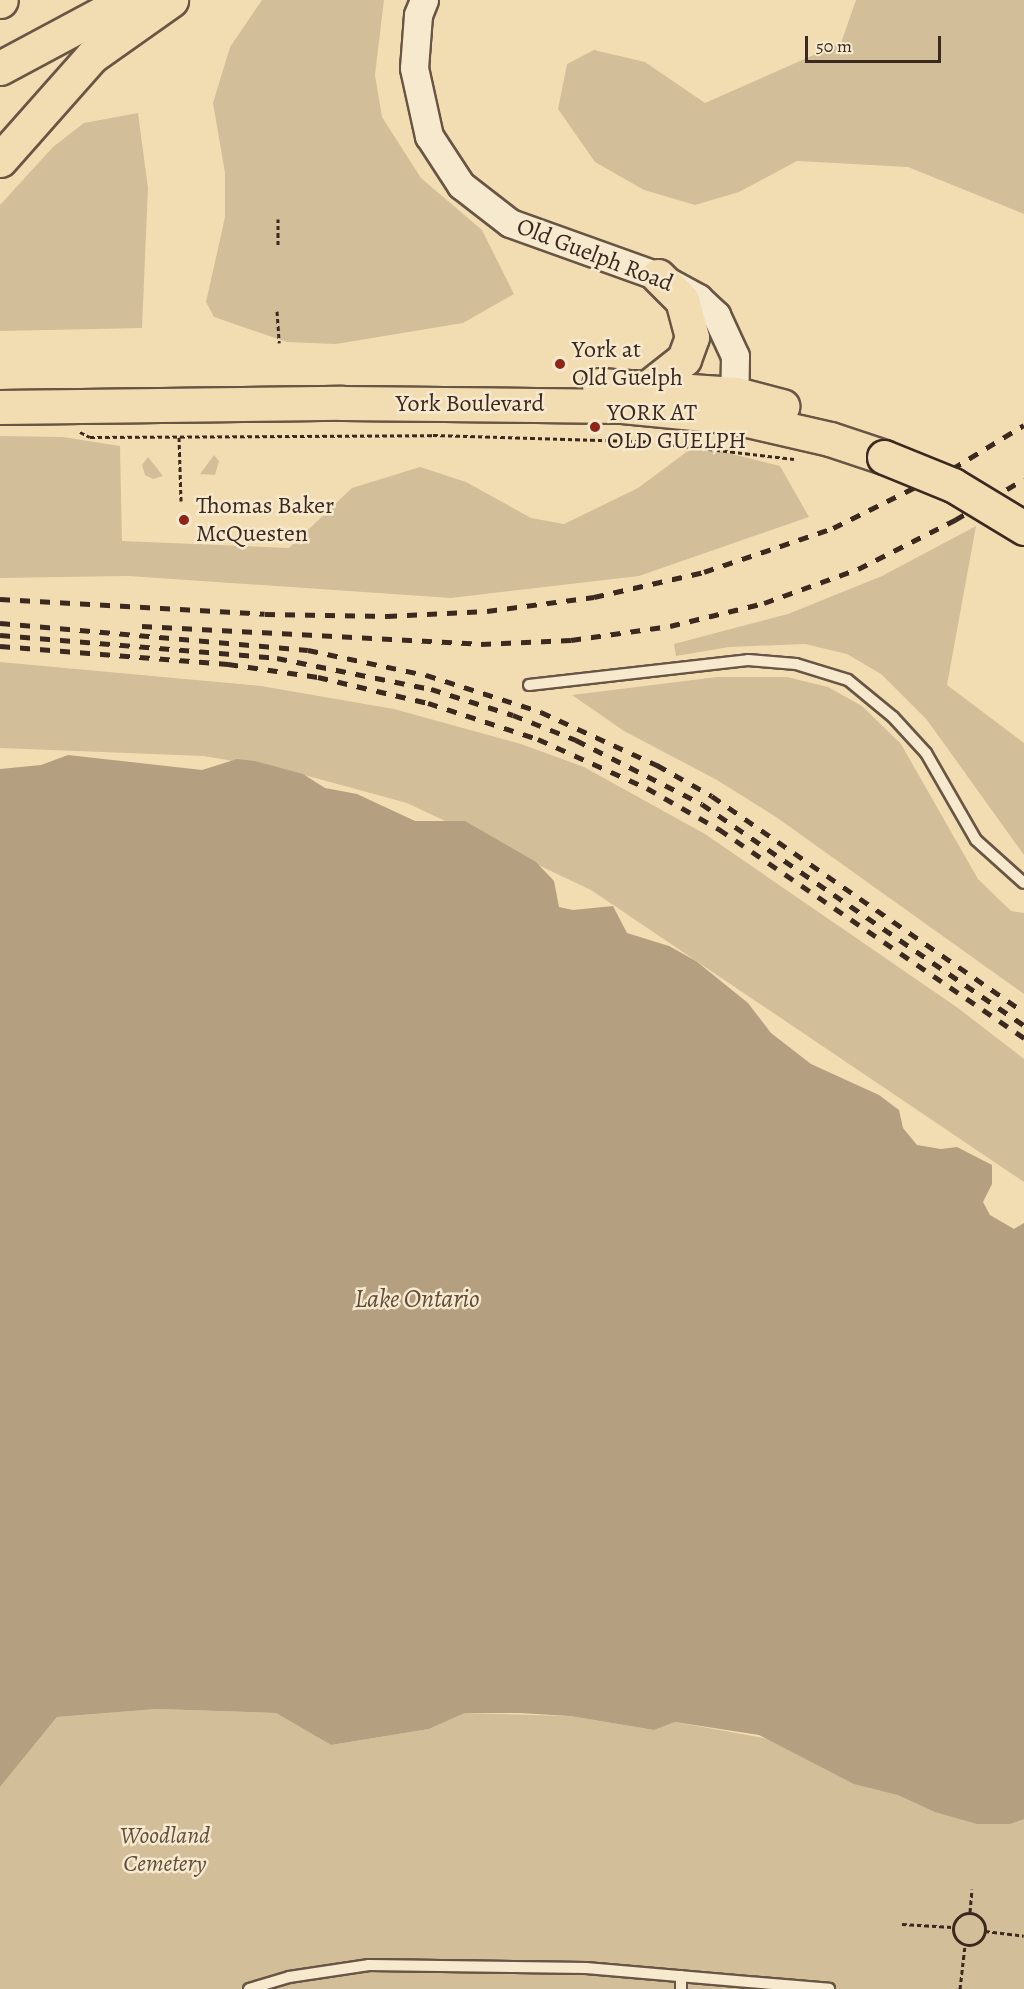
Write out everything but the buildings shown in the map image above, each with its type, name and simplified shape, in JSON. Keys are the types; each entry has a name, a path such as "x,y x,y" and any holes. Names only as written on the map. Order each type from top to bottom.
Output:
{"main road":[{"path":"0,68 127,0"},
{"path":"0,160 92,56 171,0"},
{"path":"651,385 684,359 692,337 682,300 658,276"},
{"name":"York Boulevard","path":"0,391 651,385 735,406 830,439 883,446 937,457 1024,502"},
{"name":"York Boulevard","path":"0,407 735,406"},
{"name":"York Boulevard","path":"883,446 1024,528"}],"street":[{"name":"Old Guelph Road","path":"424,0 418,15 414,68 429,136 461,185 510,223 658,276 698,298 716,315 735,356 735,406"}],"lane":[{"path":"529,685 748,660 796,664 848,680 893,717 926,753 976,840 1024,883"},
{"path":"249,1989 289,1977 369,1965 509,1965 681,1976 828,1989"},
{"path":"681,1976 681,1989"}],"path":[{"path":"278,219 278,245"},
{"path":"277,311 279,343"},
{"path":"75,429 90,437 433,435 641,441 803,459"},
{"path":"179,437 181,501"},
{"path":"970,1912 972,1888"},
{"path":"970,1912 981,1918 985,1930 981,1939 965,1945 955,1938 952,1927 958,1916 970,1912"},
{"path":"902,1924 952,1927"},
{"path":"985,1930 1024,1936"},
{"path":"960,1989 965,1945"}],"green space":[{"path":"262,0 384,0 375,75 382,117 421,178 482,230 514,294 463,323 336,344 287,342 214,317 206,302 225,217 225,173 213,103 230,47"},
{"path":"856,0 1024,0 1024,214 908,167 797,161 739,192 695,205 644,190 595,162 558,109 567,64 594,50 645,62 705,103 841,43"},
{"path":"138,113 148,188 142,328 0,331 0,205 53,147 84,123"},
{"path":"0,436 63,437 120,446 122,541 289,548 352,488 420,467 466,482 531,518 564,524 638,488 696,445 780,466 809,517 639,576 451,598 128,576 0,578"},
{"path":"214,455 219,461 215,475 200,474"},
{"path":"148,457 163,476 153,479 145,475 142,465"},
{"path":"976,526 947,685 1024,743 1024,855 927,720 881,674 847,654 805,644 729,647 676,656 674,644 788,614 882,576"},
{"path":"0,662 261,686 394,709 521,744 584,767 705,834 958,1008 1024,1059 1024,1182 591,890 407,803 282,769 203,756 0,748"},
{"path":"717,677 787,677 828,687 862,706 901,744 978,879 1011,911 1024,913 1024,994 776,817 717,780 624,731 572,695"},
{"name":"Woodland Cemetery","path":"157,1709 276,1713 331,1745 429,1729 465,1713 570,1716 654,1730 675,1722 1024,1785 1024,1989 0,1989 0,1787 57,1717"}],"water":[{"name":"Lake Ontario","path":"68,755 202,770 237,759 255,761 303,774 325,788 357,794 415,821 465,821 536,862 554,881 559,907 573,910 613,906 627,933 669,946 696,961 748,1003 771,1033 811,1064 879,1095 899,1110 903,1128 917,1145 941,1149 957,1147 992,1165 992,1184 983,1202 990,1215 1014,1229 1024,1223 1024,1819 1010,1824 977,1824 935,1812 898,1795 854,1784 759,1735 675,1722 654,1730 570,1716 519,1713 465,1713 429,1729 331,1745 276,1713 157,1709 57,1717 0,1787 0,769 41,765"}],"railway":[{"path":"0,599 265,614 387,616 487,611 594,597 704,572 833,528 952,469 1024,425"},
{"path":"142,626 481,644 571,640 670,626 764,603 858,569 955,520 1024,479"},
{"path":"0,623 308,650 426,675 541,712 657,765 712,796 1024,1012"},
{"path":"0,635 277,658 431,689 513,715 576,740 702,804 1024,1025"},
{"path":"0,646 228,664 318,677 428,703 538,739 647,788 719,829 1024,1038"}],"place":[{"name":"York at Old Guelph","path":"560,364"},
{"name":"YORK AT OLD GUELPH","path":"595,427"},
{"name":"Thomas Baker McQuesten","path":"184,520"}]}
